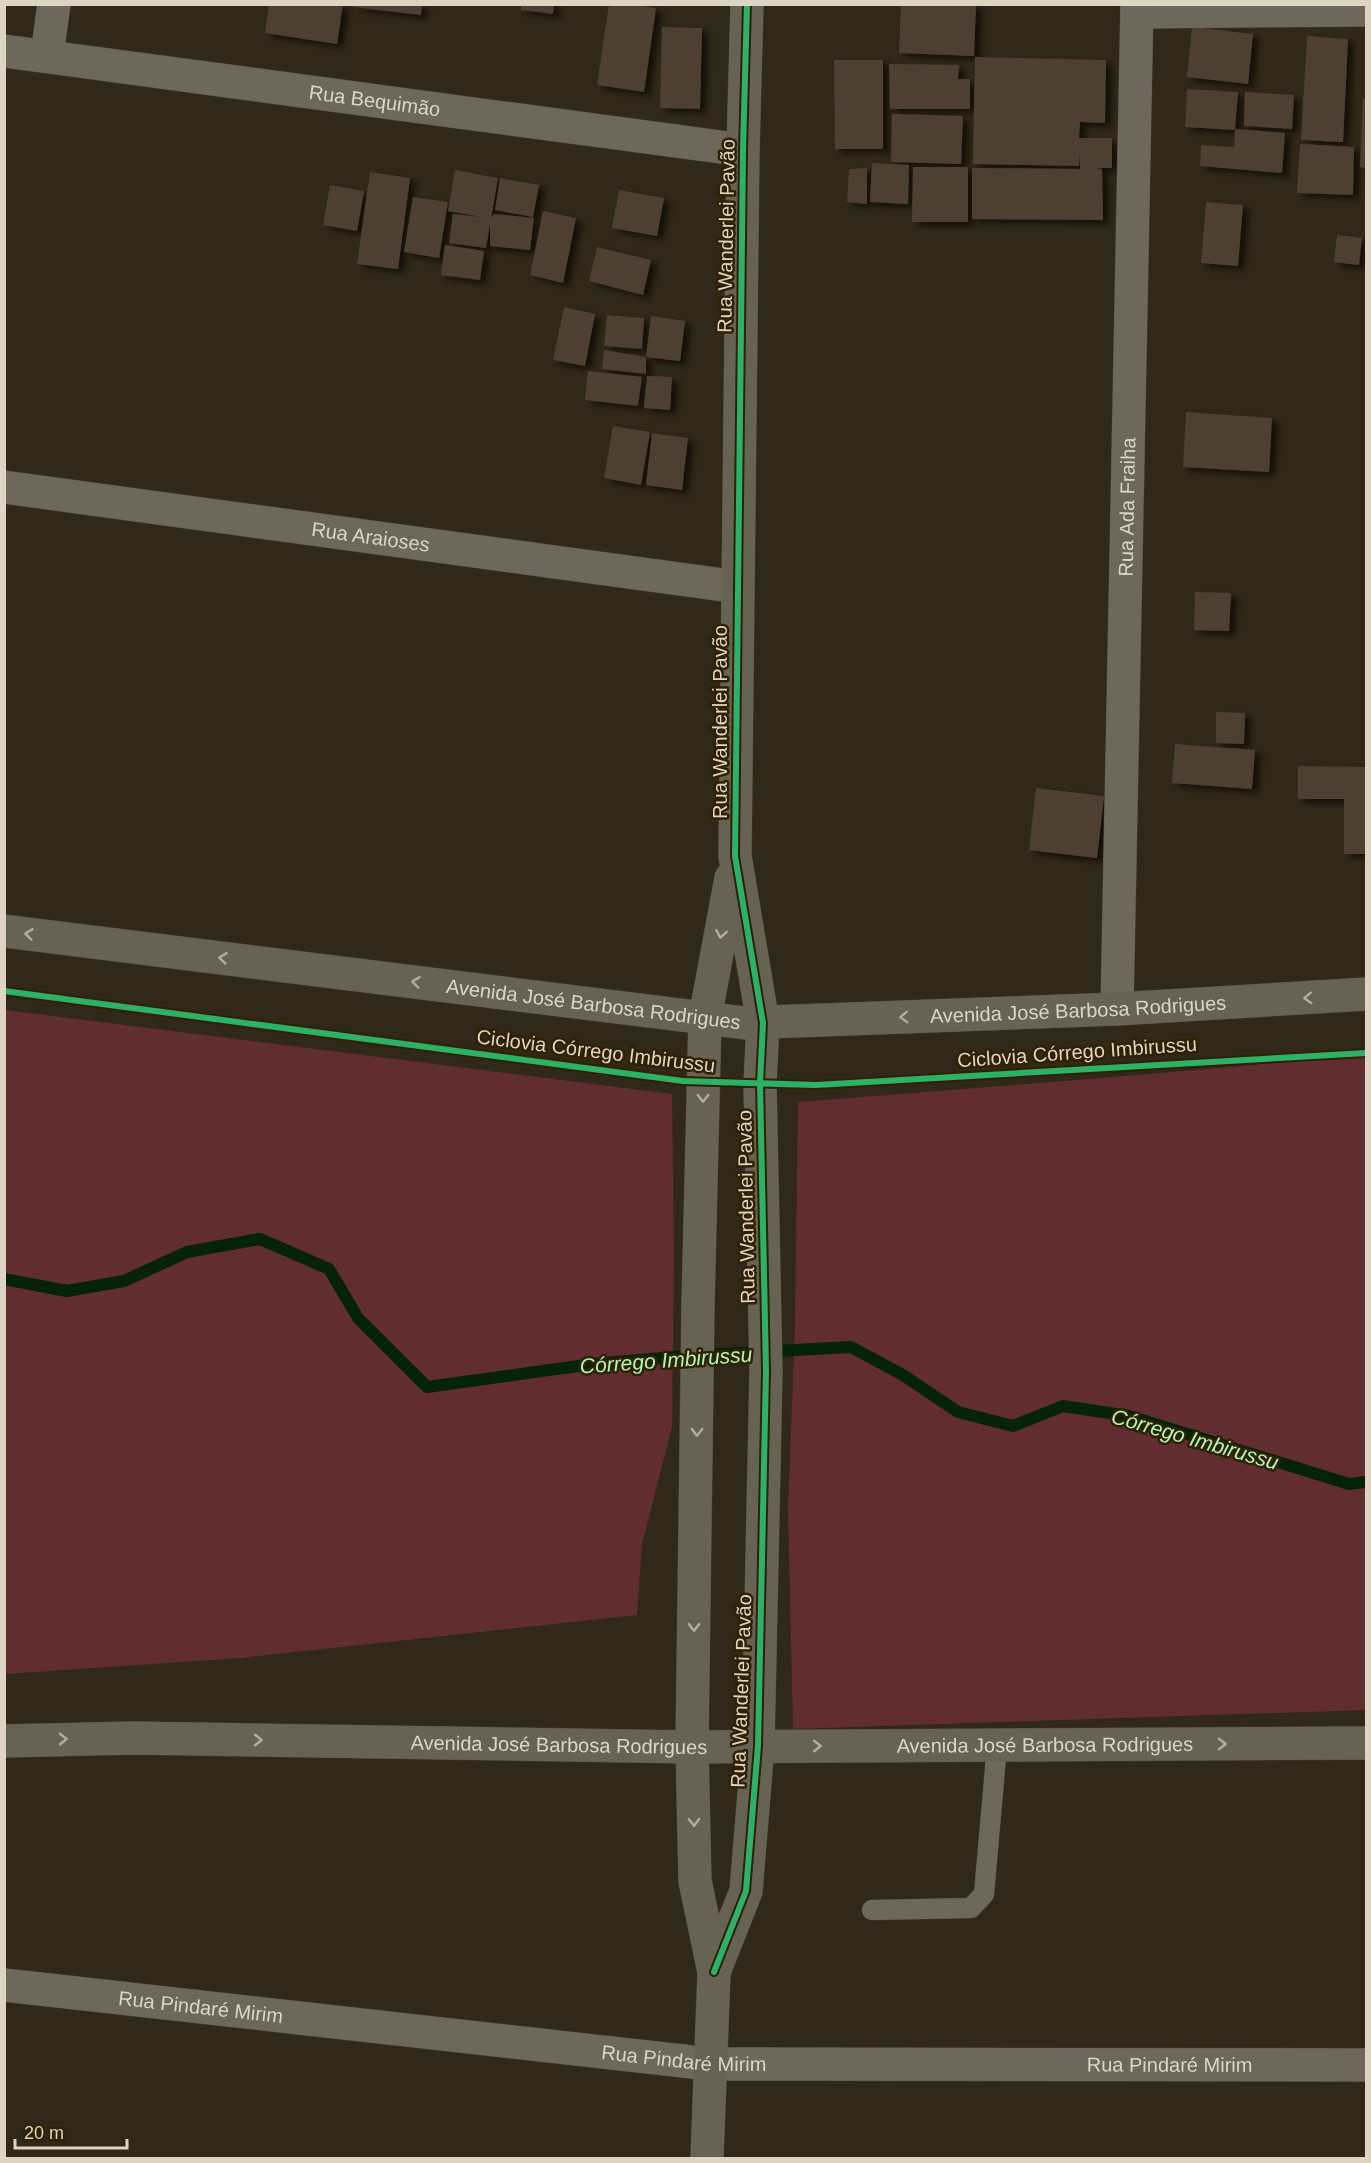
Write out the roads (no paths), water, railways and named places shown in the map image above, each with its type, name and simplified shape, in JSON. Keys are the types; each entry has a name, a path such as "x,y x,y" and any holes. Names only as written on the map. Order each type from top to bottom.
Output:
{"street":[{"path":"47,55 54,4"},
{"name":"Rua Wanderlei Pavão","path":"707,2158 714,1972 695,1881 692,1747 698,1305 705,1018 735,856 743,150 747,4"},
{"path":"1137,8 1366,10"},
{"name":"Rua Ada Fraiha","path":"1117,1009 1137,8"},
{"name":"Rua Bequimão","path":"4,51 743,150"},
{"name":"Rua Araioses","path":"4,487 738,587"},
{"name":"Rua Wanderlei Pavão","path":"714,1972 746,1891 758,1746 766,1371 760,1083 763,1023 735,856"},
{"name":"Avenida José Barbosa Rodrigues","path":"4,931 745,1023 1117,1009 1366,994"},
{"name":"Avenida José Barbosa Rodrigues","path":"4,1741 134,1737 692,1747 1366,1743"},
{"name":"Rua Pindaré Mirim","path":"4,1985 710,2064 1366,2065"}],"lane":[{"path":"872,1910 971,1908 978,1902 984,1894 998,1746"}],"waterway":[{"name":"Córrego Imbirussu","path":"4,1279 67,1291 124,1281 187,1252 260,1239 329,1269 358,1318 427,1387 593,1364 686,1356 851,1347 903,1375 958,1412 1013,1426 1063,1406 1129,1416 1349,1484 1366,1482"}]}
